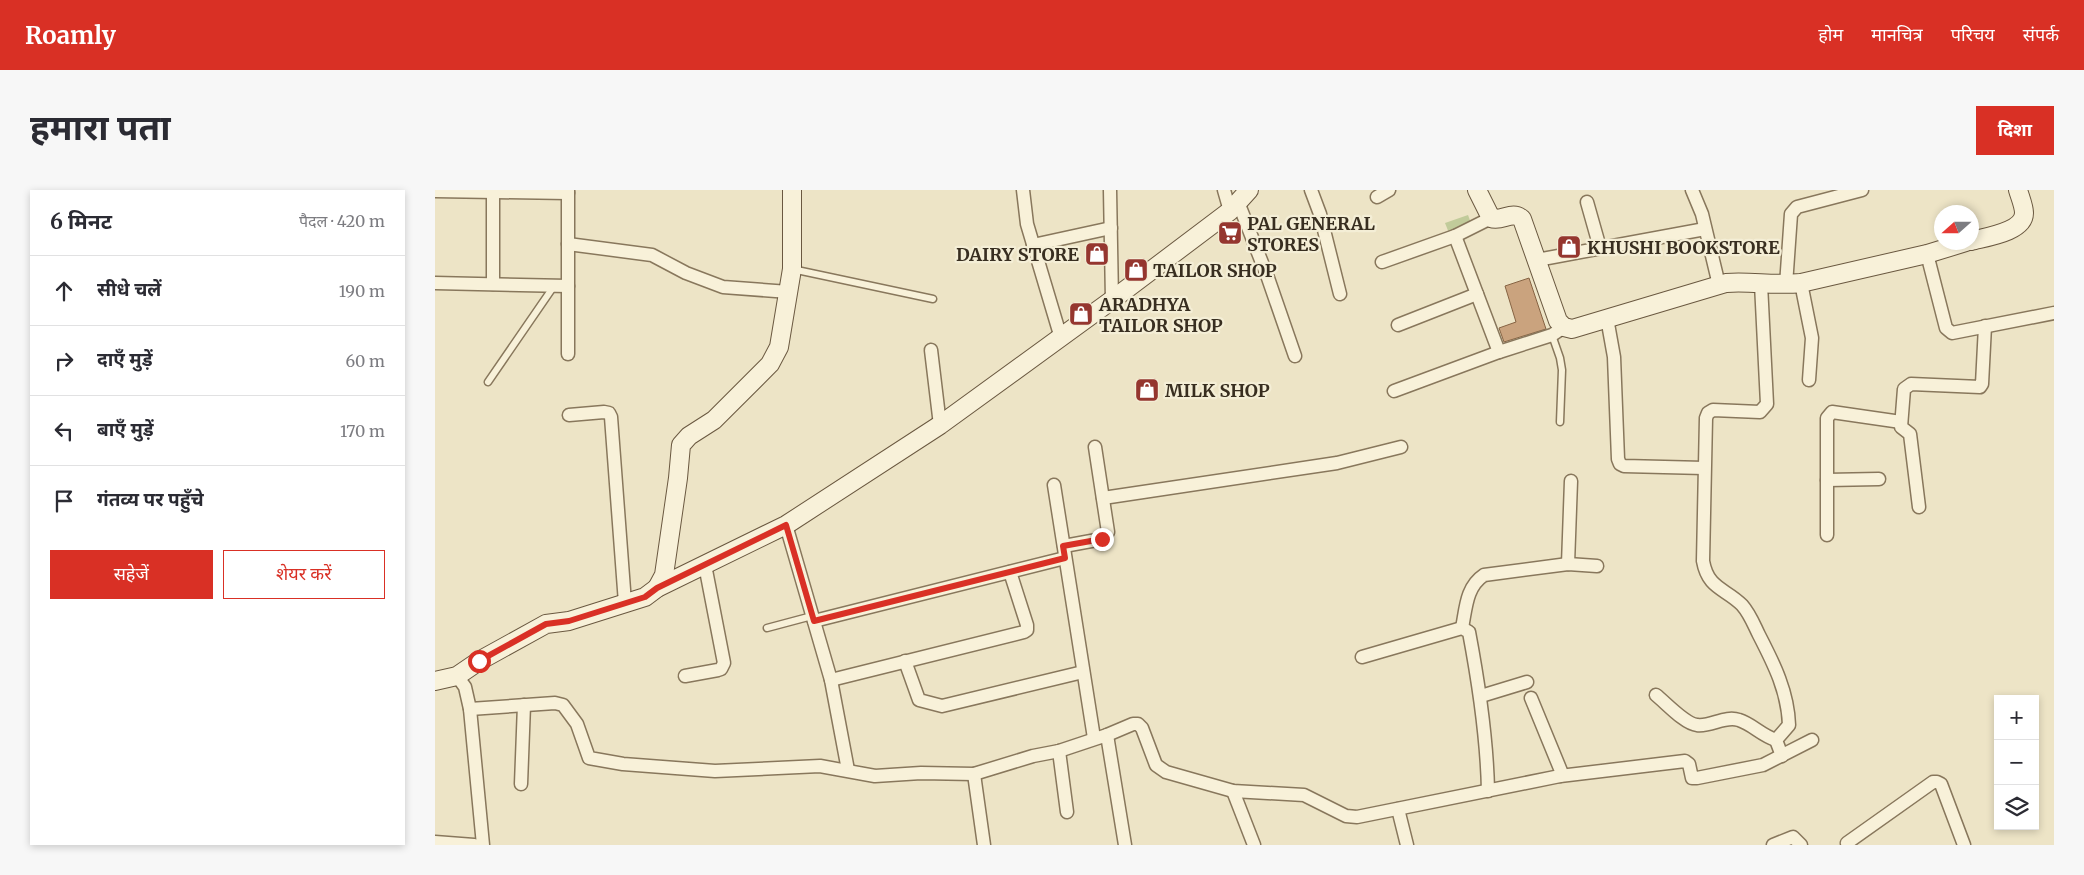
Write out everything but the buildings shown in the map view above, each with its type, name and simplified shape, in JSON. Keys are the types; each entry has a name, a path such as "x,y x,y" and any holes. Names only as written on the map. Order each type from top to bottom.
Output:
{"street":[{"path":"657,588 664,576 681,445 689,436 715,420 770,364 779,347 792,269 792,190"},
{"path":"1023,190 1027,224 1061,338"},
{"path":"1110,190 1112,300"},
{"path":"1224,190 1239,201 1295,356"},
{"path":"1311,190 1320,214 1340,294"},
{"path":"1377,198 1389,190"},
{"path":"1477,190 1491,218"},
{"path":"1692,190 1699,207 1719,285"},
{"path":"1809,380 1811,338 1793,284 1791,214 1793,209 1797,207 1862,190"},
{"path":"1979,239 2016,228 2022,223 2024,214 2018,190"},
{"path":"435,191 568,191 568,354"},
{"path":"493,192 493,284"},
{"path":"435,681 457,676 479,661 546,624 569,621 645,597 657,588 786,525 940,425 1112,300 1239,201"},
{"path":"1587,202 1600,248"},
{"path":"1382,262 1455,236 1491,218 1496,219 1518,215 1522,219 1559,321 1558,331"},
{"path":"1033,245 1111,228"},
{"path":"1537,260 1705,229"},
{"path":"1455,236 1499,352"},
{"path":"568,244 652,255 686,273 723,287 789,292"},
{"path":"1394,391 1558,331 1719,285 1744,282 1793,284 1940,250"},
{"path":"1927,254 1946,328 1952,333 2054,313"},
{"path":"435,283 568,286"},
{"path":"1761,284 1767,404 1760,412 1713,410 1708,413 1706,418 1704,468 1703,561 1705,570 1713,584 1736,600 1746,611 1781,679 1789,725 1776,740"},
{"path":"1398,325 1477,294"},
{"path":"1607,318 1615,357 1618,459 1620,464 1624,466 1704,468"},
{"path":"1919,507 1909,434 1901,429 1904,389 1907,385 1911,384 1979,387 1982,384 1985,326"},
{"path":"931,350 940,425"},
{"path":"569,415 604,412 609,413 611,417 625,603"},
{"path":"1827,535 1827,418 1829,414 1832,412 1901,422"},
{"path":"813,618 1010,572 1102,539 1108,532 1095,447"},
{"path":"1103,498 1337,463 1401,447"},
{"path":"1827,480 1879,479"},
{"path":"1568,564 1571,481"},
{"path":"1054,485 1094,738"},
{"path":"786,525 831,680 847,770"},
{"path":"1462,628 1469,592 1478,579 1484,575 1568,564 1597,566"},
{"path":"685,676 718,670 723,663 705,565"},
{"path":"831,680 1027,630 1010,572"},
{"path":"1362,657 1462,628 1469,632 1481,696 1487,749 1488,791"},
{"path":"905,661 919,700 942,706 1083,672"},
{"path":"457,676 465,687 470,710 483,845"},
{"path":"1481,696 1527,682"},
{"path":"1656,695 1690,723 1703,725 1732,718 1738,719 1764,736 1776,740"},
{"path":"1531,698 1561,771 1560,776"},
{"path":"470,710 563,705 577,724 587,755 593,760 715,771 820,766 875,776 921,773 974,774 1033,756 1059,751 1133,724 1138,724 1142,728 1156,765 1160,770 1233,791 1304,795 1340,813 1357,817 1560,776 1685,761 1689,764 1692,778 1697,778 1750,769 1782,756 1812,740"},
{"path":"521,784 524,706"},
{"path":"1107,735 1125,845"},
{"path":"1776,740 1782,756"},
{"path":"1059,751 1067,812"},
{"path":"974,774 984,845"},
{"path":"1846,844 1933,782 1941,784 1960,844"},
{"path":"1233,791 1254,845"},
{"path":"1398,809 1407,845"},
{"path":"1773,845 1793,837 1801,845"},
{"path":"435,842 474,845"}],"lane":[{"path":"792,269 933,299"},
{"path":"488,382 554,286"},
{"path":"1558,331 1562,370 1560,422"},
{"path":"767,628 813,618"}],"green space":[{"path":"1468,215 1471,223 1449,233 1445,223"}],"place":[{"name":"PAL GENERAL STORES","path":"1230,233"},
{"name":"KHUSHI BOOKSTORE","path":"1569,247"},
{"name":"DAIRY STORE","path":"1097,254"},
{"name":"TAILOR SHOP","path":"1136,270"},
{"name":"ARADHYA TAILOR SHOP","path":"1081,314"},
{"name":"MILK SHOP","path":"1147,390"}],"route":[{"path":"479,661 546,624 569,621 645,597 657,588 786,525 814,621 1065,558 1063,546 1102,539"}]}
